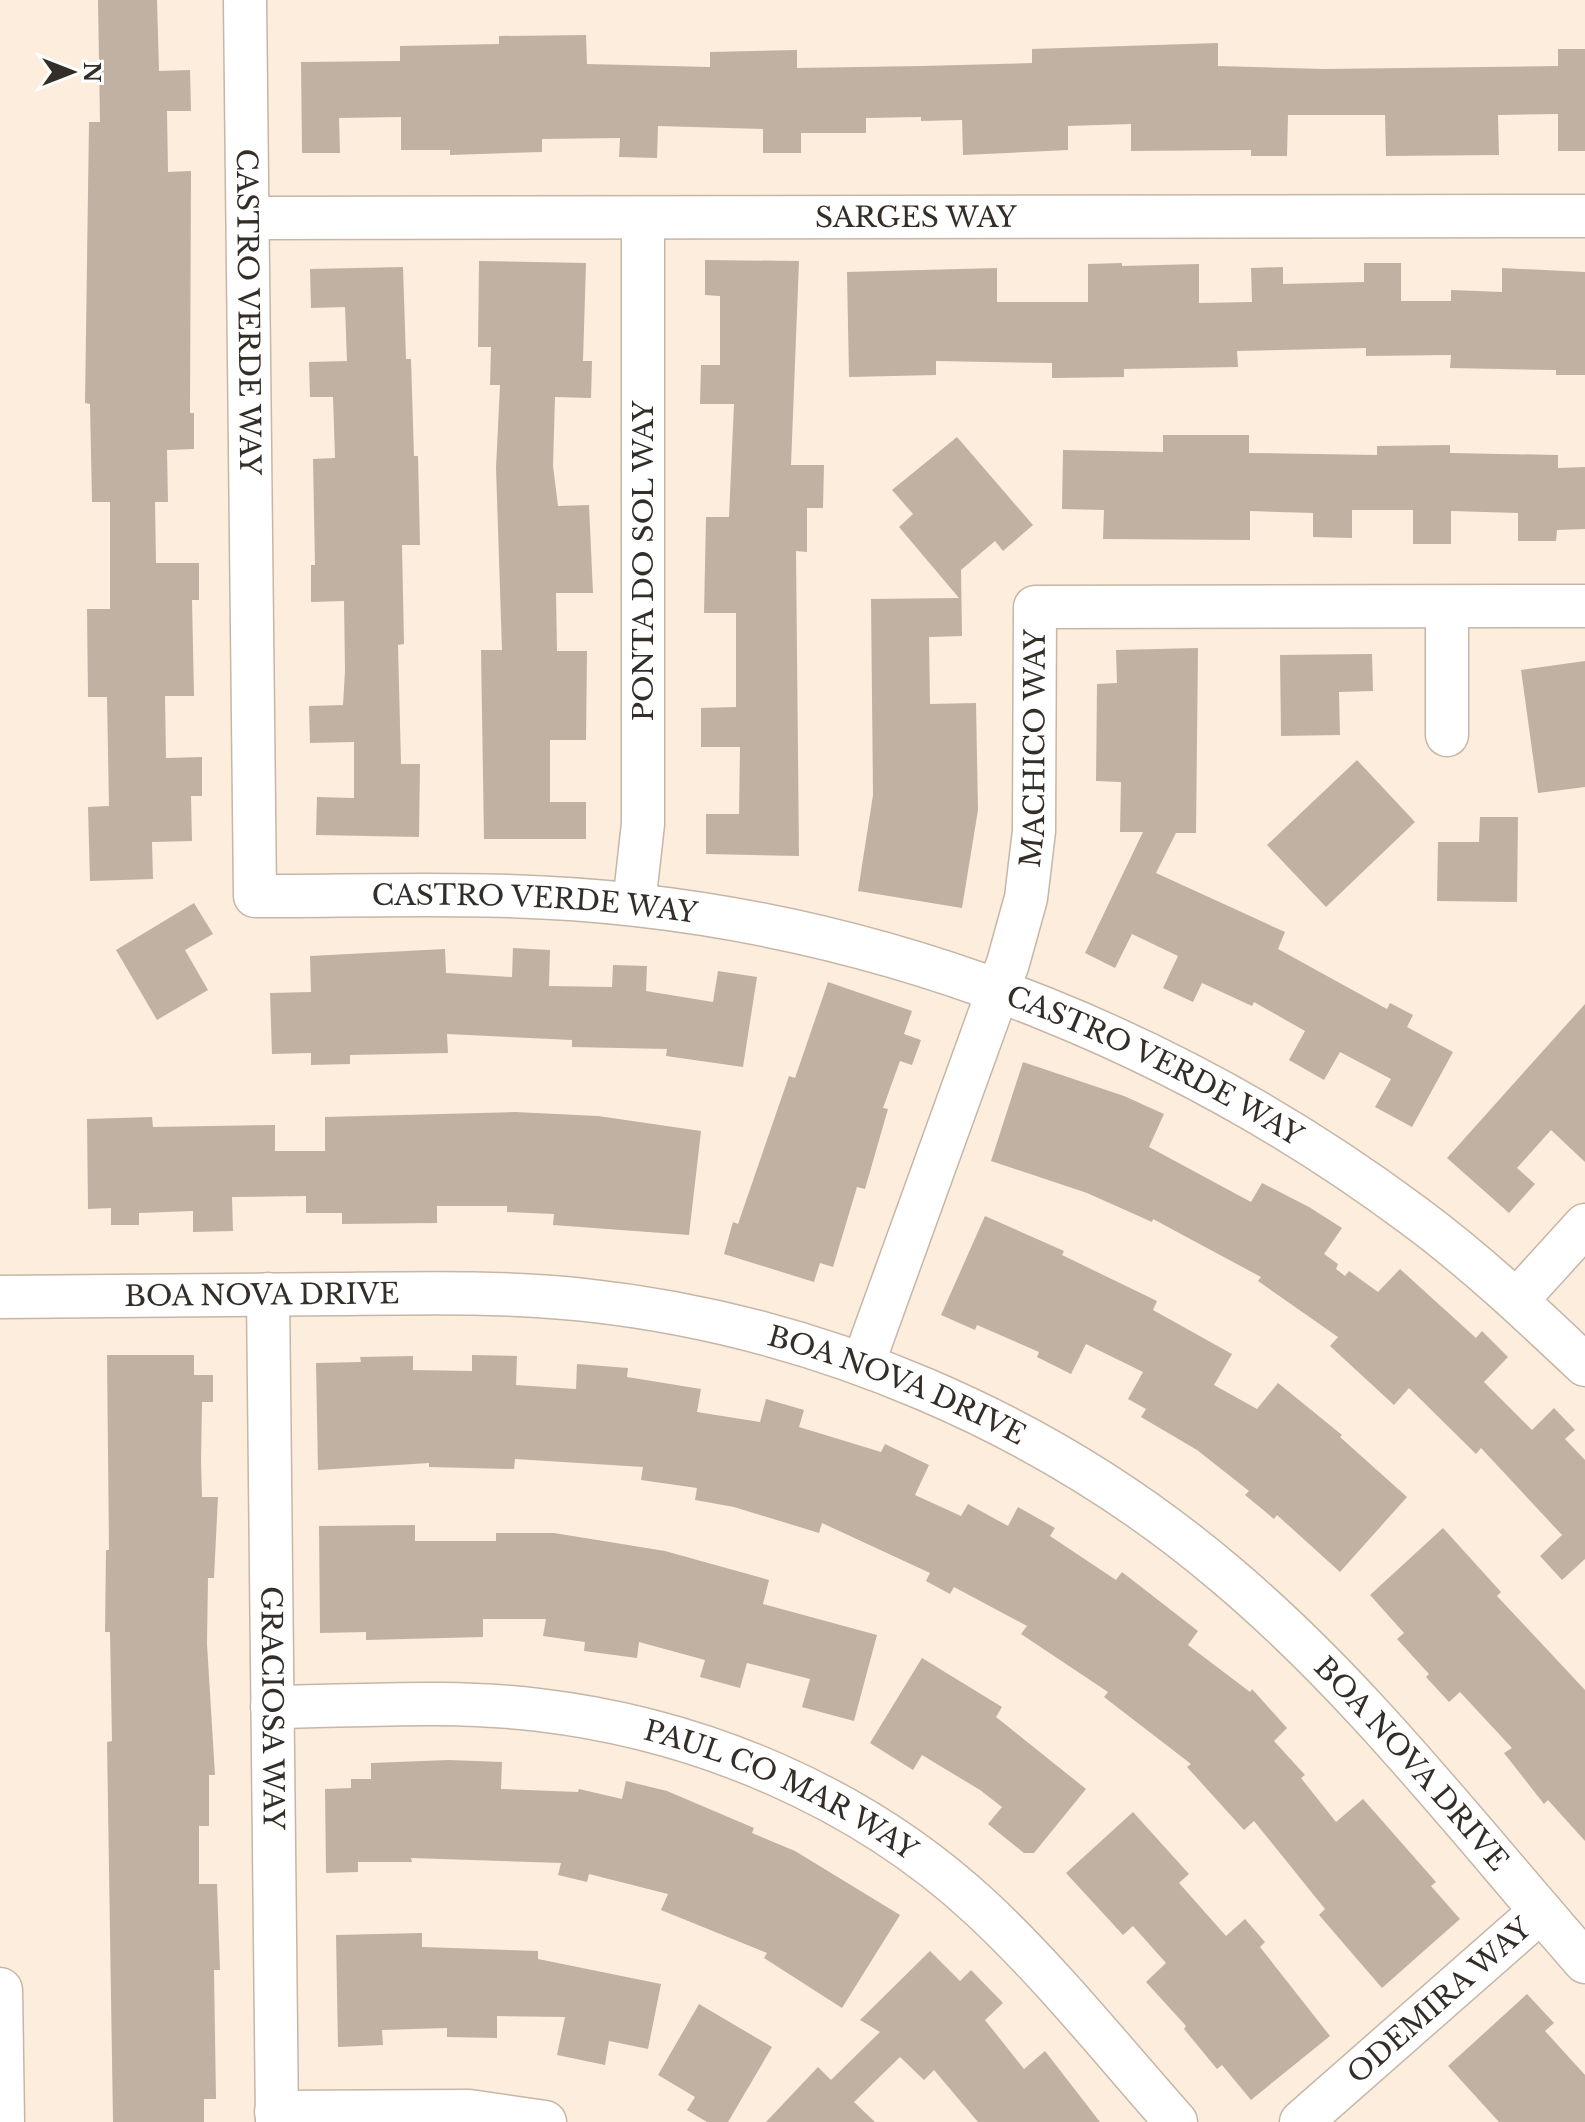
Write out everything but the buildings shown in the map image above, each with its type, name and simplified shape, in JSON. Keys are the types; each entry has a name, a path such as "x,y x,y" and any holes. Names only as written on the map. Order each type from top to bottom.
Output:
{"main road":[{"path":"0,1990 2,2122"}],"street":[{"name":"CASTRO VERDE WAY","path":"245,0 255,896 515,895 634,904 717,916 839,941 998,990 1119,1040 1235,1099 1358,1175 1416,1217 1517,1300 1585,1365"},
{"name":"SARGES WAY","path":"248,218 1585,216"},
{"name":"PONTA DO SOL WAY","path":"634,904 643,824 643,218"},
{"name":"MACHICO WAY","path":"863,1364 998,990 1026,898 1034,831 1035,607 1585,606"},
{"path":"1447,607 1447,735"},
{"path":"1517,1300 1585,1225"},
{"name":"BOA NOVA DRIVE","path":"0,1297 476,1293 583,1300 655,1309 760,1332 863,1364 967,1408 1066,1460 1160,1522 1220,1568 1276,1618 1354,1699 1585,1962"},
{"name":"GRACIOSA WAY","path":"268,1294 276,2117"},
{"name":"PAUL CO MAR WAY","path":"272,1707 475,1705 597,1718 687,1741 801,1786 856,1816 907,1850 980,1907 1044,1972 1176,2122"},
{"name":"ODEMIRA WAY","path":"1301,2122 1541,1911"},
{"path":"276,2117 469,2111 545,2122"}]}
